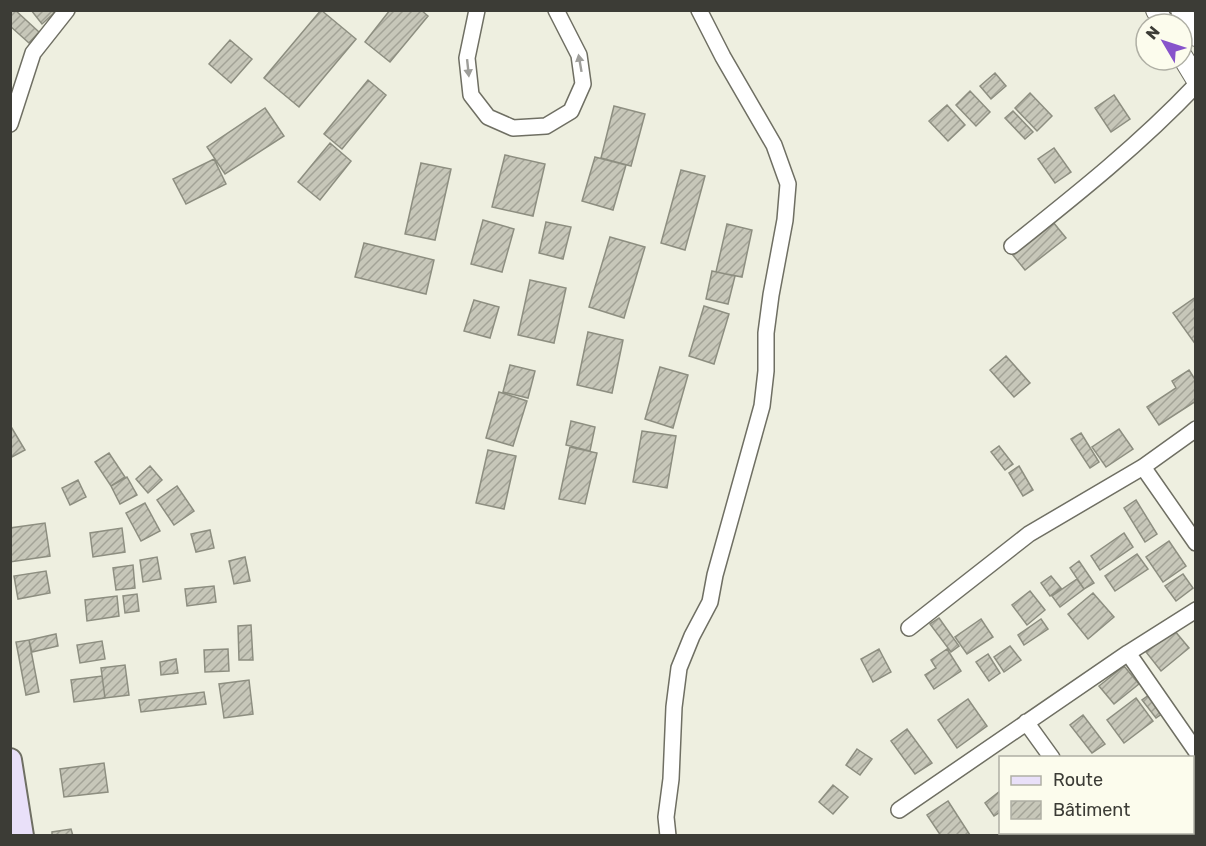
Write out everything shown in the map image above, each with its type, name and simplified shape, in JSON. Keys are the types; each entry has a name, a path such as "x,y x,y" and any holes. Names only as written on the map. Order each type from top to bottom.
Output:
{"main road":[{"path":"10,760 22,836"}],"street":[{"path":"10,124 33,53 67,10"},
{"path":"477,10 466,58 471,95 488,117 513,128 546,126 571,111 583,84 579,55 556,10"},
{"path":"668,836 666,817 671,779 674,707 680,668 710,602 715,575 762,406 766,370 766,333 785,220 788,184 774,145 723,57 699,10"},
{"path":"1181,10 1196,36"},
{"path":"1012,246 1104,172 1167,116 1196,85"},
{"path":"909,628 1029,534 1143,467 1196,429"},
{"path":"1143,467 1196,543"},
{"path":"899,810 1128,653 1196,610"},
{"path":"1128,653 1196,751"},
{"path":"1026,722 1051,756"}],"building":[{"path":"10,10 15,10 39,32 29,43 10,26"},
{"path":"31,10 52,10 54,13 42,24"},
{"path":"321,10 356,39 299,107 264,78"},
{"path":"390,10 421,10 428,16 390,62 365,42"},
{"path":"230,40 252,59 231,83 209,64"},
{"path":"995,73 1006,86 991,99 980,86"},
{"path":"368,80 386,95 342,149 324,134"},
{"path":"970,91 990,112 976,126 956,105"},
{"path":"1030,93 1052,116 1037,131 1015,108"},
{"path":"1114,95 1130,119 1111,132 1095,108"},
{"path":"947,105 965,125 948,141 929,121"},
{"path":"614,106 645,114 631,166 601,158"},
{"path":"265,108 284,136 225,174 207,147"},
{"path":"1013,111 1033,132 1025,139 1005,118"},
{"path":"330,143 351,161 320,200 298,182"},
{"path":"1054,148 1071,172 1055,183 1038,159"},
{"path":"505,155 545,164 533,216 492,207"},
{"path":"595,157 626,165 613,210 582,201"},
{"path":"214,159 226,184 186,204 173,179"},
{"path":"421,163 451,169 435,240 405,234"},
{"path":"681,170 705,176 685,250 661,243"},
{"path":"483,220 514,229 502,272 471,264"},
{"path":"546,222 571,227 563,259 539,253"},
{"path":"1053,222 1066,238 1025,270 1012,254"},
{"path":"727,224 752,230 742,277 716,272"},
{"path":"610,237 645,247 624,318 589,307"},
{"path":"364,243 434,260 426,294 355,277"},
{"path":"712,271 735,276 728,304 706,299"},
{"path":"530,280 566,288 554,343 518,335"},
{"path":"1196,297 1196,345 1173,313"},
{"path":"474,300 499,307 490,338 464,331"},
{"path":"704,306 729,314 714,364 689,356"},
{"path":"588,332 623,340 612,393 577,385"},
{"path":"1006,356 1030,383 1014,397 990,370"},
{"path":"510,365 535,371 528,398 503,392"},
{"path":"660,367 688,375 673,428 645,419"},
{"path":"1189,370 1196,381 1196,401 1159,425 1147,407 1176,388 1172,381"},
{"path":"499,392 527,401 513,446 486,438"},
{"path":"571,421 595,427 590,451 566,445"},
{"path":"10,425 25,450 10,458"},
{"path":"1119,429 1133,449 1106,467 1092,447"},
{"path":"642,431 676,436 667,488 633,482"},
{"path":"1081,433 1099,462 1090,468 1071,439"},
{"path":"999,446 1013,464 1005,470 991,452"},
{"path":"570,447 597,453 585,504 559,499"},
{"path":"488,450 516,456 504,509 476,503"},
{"path":"109,453 125,477 111,486 95,462"},
{"path":"150,466 162,480 148,493 136,479"},
{"path":"1019,466 1033,490 1023,496 1009,473"},
{"path":"127,477 137,495 120,504 111,486"},
{"path":"78,480 86,497 70,505 62,488"},
{"path":"177,486 194,511 174,525 157,500"},
{"path":"1136,500 1157,534 1145,542 1124,508"},
{"path":"145,503 160,531 141,541 126,513"},
{"path":"45,523 50,556 10,562 10,528"},
{"path":"122,528 125,552 93,557 90,533"},
{"path":"210,530 214,548 196,552 191,534"},
{"path":"1124,533 1133,547 1100,570 1091,556"},
{"path":"1169,541 1186,566 1163,582 1146,557"},
{"path":"1137,554 1148,569 1115,591 1105,576"},
{"path":"157,557 161,579 143,582 140,560"},
{"path":"245,557 250,581 234,584 229,561"},
{"path":"1079,561 1094,583 1084,589 1070,568"},
{"path":"133,565 135,588 116,590 113,568"},
{"path":"46,571 50,593 18,599 14,576"},
{"path":"1183,574 1193,588 1176,601 1165,586"},
{"path":"1051,576 1061,588 1050,596 1041,583"},
{"path":"1077,579 1084,589 1060,607 1052,596"},
{"path":"214,586 216,602 187,606 185,589"},
{"path":"1030,591 1045,610 1027,625 1012,605"},
{"path":"1093,593 1114,617 1088,639 1068,614"},
{"path":"137,594 139,611 125,613 123,596"},
{"path":"117,596 119,616 87,621 85,600"},
{"path":"939,618 959,646 951,652 930,624"},
{"path":"981,619 993,637 967,654 955,637"},
{"path":"1041,619 1048,629 1024,645 1018,635"},
{"path":"251,625 253,660 239,660 238,626"},
{"path":"1174,630 1189,648 1161,671 1146,652"},
{"path":"56,634 58,646 32,652 29,640"},
{"path":"29,640 39,692 26,695 16,642"},
{"path":"102,641 105,659 80,663 77,645"},
{"path":"1010,646 1021,660 1004,672 994,657"},
{"path":"228,649 229,671 205,672 204,650"},
{"path":"879,649 891,672 873,682 861,659"},
{"path":"947,649 961,671 934,689 925,675 936,668 931,660"},
{"path":"988,654 1000,673 989,681 976,662"},
{"path":"176,659 178,673 161,675 160,662"},
{"path":"125,665 129,695 105,698 101,668"},
{"path":"1124,666 1139,684 1114,704 1099,686"},
{"path":"102,676 105,698 74,702 71,680"},
{"path":"249,680 253,714 224,718 219,684"},
{"path":"204,692 206,704 141,712 139,700"},
{"path":"1149,695 1163,713 1156,718 1142,700"},
{"path":"1136,698 1153,721 1124,743 1107,720"},
{"path":"968,699 987,726 957,748 938,720"},
{"path":"1083,715 1105,744 1092,753 1070,725"},
{"path":"907,729 932,763 915,774 891,741"},
{"path":"857,749 872,759 860,775 846,765"},
{"path":"104,763 108,792 64,797 60,769"},
{"path":"833,785 848,797 833,814 819,802"},
{"path":"999,792 999,813 994,816 985,803"},
{"path":"948,801 970,835 941,836 927,815"},
{"path":"71,829 73,836 52,836 52,832"}]}
